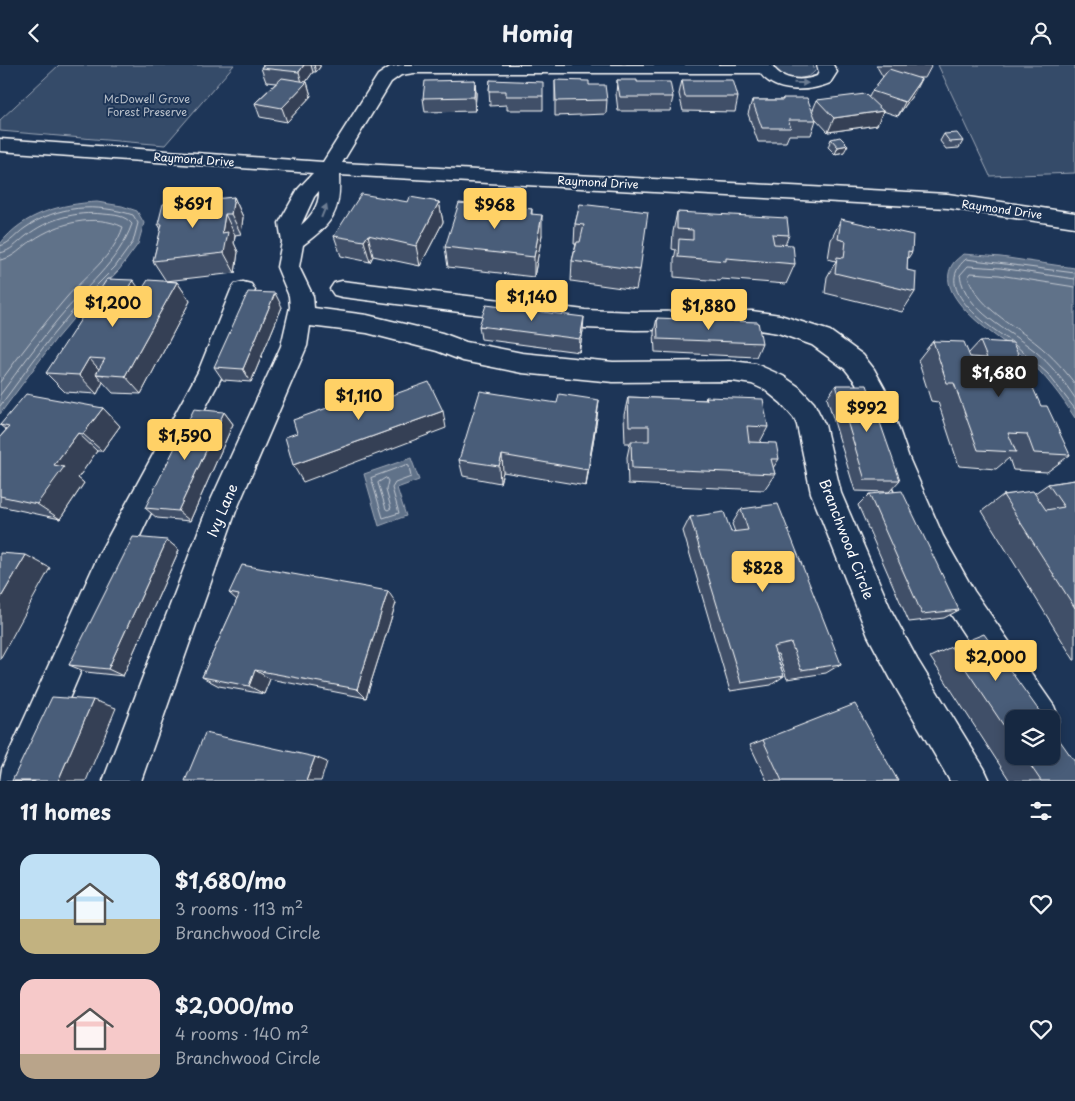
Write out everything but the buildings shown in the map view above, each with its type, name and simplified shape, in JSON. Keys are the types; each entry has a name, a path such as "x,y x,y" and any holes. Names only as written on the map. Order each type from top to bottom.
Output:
{"street":[{"path":"329,168 381,84 389,75 396,71 415,68 764,67 779,80 804,84 824,79 828,72 825,65"},
{"name":"Raymond Drive","path":"0,145 329,168 948,201 1075,220"},
{"name":"Ivy Lane","path":"122,781 217,520 294,346 302,316 301,296 288,267 294,241 319,222 330,196 329,168"},
{"path":"342,289 611,320 728,319 761,321 803,330 821,338 839,349 854,362 872,389 896,458 932,546 962,602 1035,710"},
{"path":"15,781 111,563 148,489 210,374 243,290"},
{"path":"442,343 457,303"},
{"name":"Branchwood Circle","path":"302,316 367,325 442,343 463,351 522,363 574,369 657,372 732,371 756,374 774,383 790,395 804,411 811,425 826,493 880,624 904,671 971,781"}],"green space":[{"name":"McDowell Grove Forest Preserve","path":"59,65 234,65 165,145 0,131 0,120"},
{"path":"774,65 813,65 815,71 806,77 793,78 781,74"},
{"path":"938,65 1075,65 1075,173 990,176"}],"water":[{"path":"97,202 122,206 137,211 144,223 138,244 119,270 84,306 55,340 0,414 0,244 20,225 44,212 70,205"},
{"path":"963,254 1001,257 1075,268 1075,418 1040,371 974,318 961,305 952,292 949,278 952,265"},
{"path":"411,458 419,480 397,488 406,516 379,526 364,474"}]}
